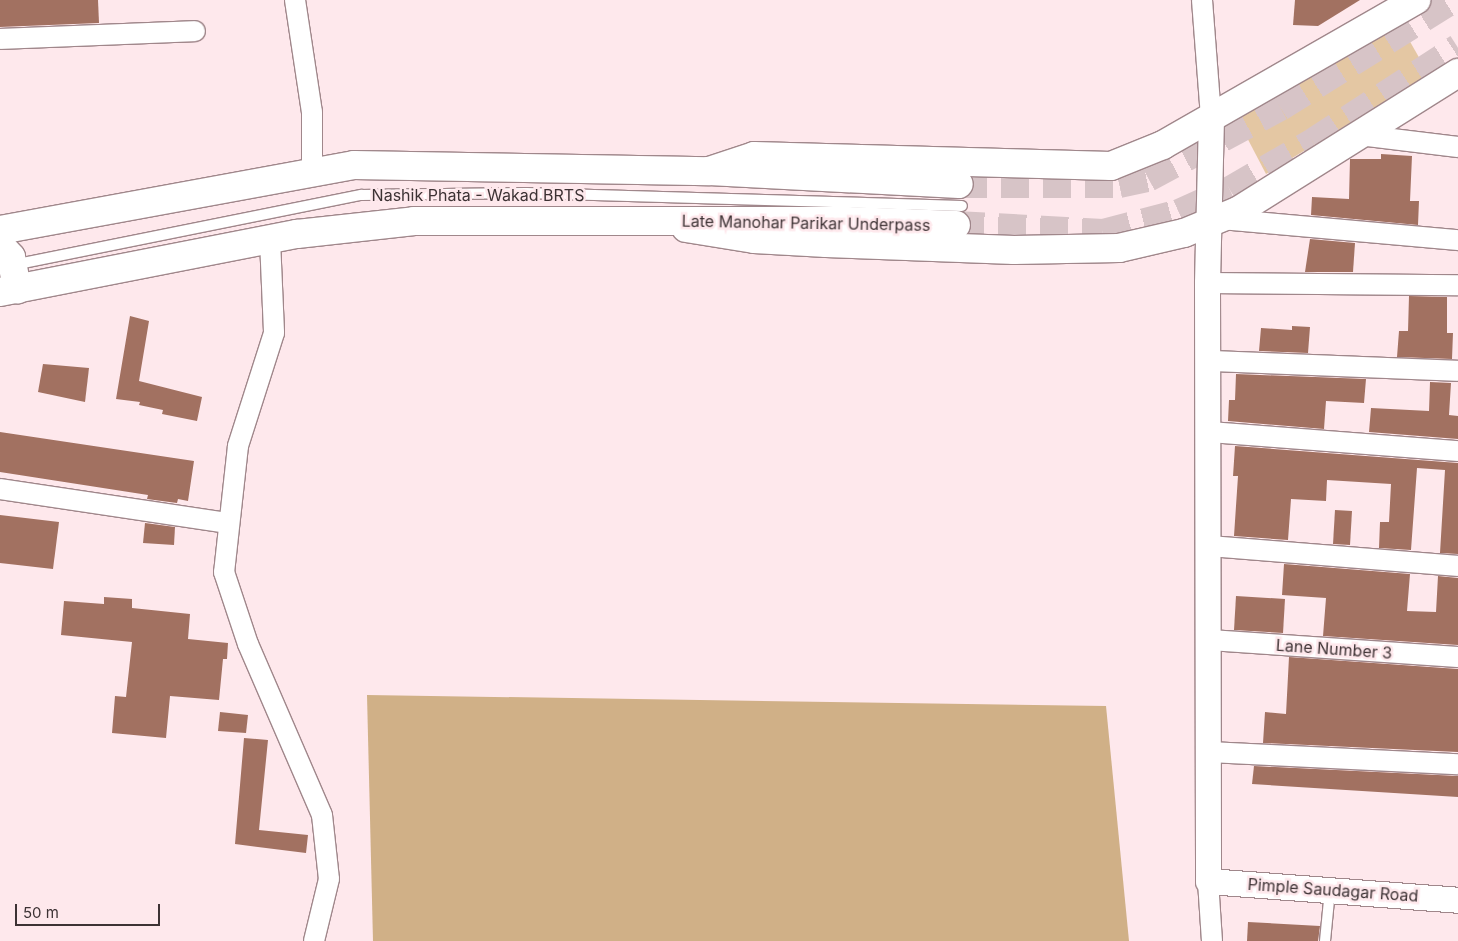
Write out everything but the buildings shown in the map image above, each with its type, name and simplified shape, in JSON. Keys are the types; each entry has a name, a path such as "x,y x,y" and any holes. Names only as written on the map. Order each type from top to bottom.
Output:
{"main road":[{"path":"709,171 754,156 1111,166 1163,145 1416,0"},
{"path":"6,272 414,221 655,221 754,239 1014,250 1119,248 1184,233 1214,221 1360,135 1458,73"},
{"path":"0,230 354,165 709,171 959,205"},
{"name":"Late Manohar Parikar Underpass","path":"655,221 959,205"}],"street":[{"path":"295,0 311,103 312,172"},
{"path":"1202,0 1211,118 1214,221 1207,283 1210,361 1208,881 1212,941"},
{"path":"0,39 195,31"},
{"path":"1360,135 1458,147"},
{"path":"1214,221 1458,240"},
{"path":"270,240 274,333 238,446 224,572 248,644 322,815 329,879 314,941"},
{"path":"1207,283 1458,285"},
{"path":"1210,361 1458,371"},
{"path":"1210,432 1458,451"},
{"path":"0,489 228,523"},
{"path":"1210,546 1458,566"},
{"name":"Lane Number 3","path":"1209,640 1458,657"},
{"path":"1209,752 1458,764"},
{"name":"Pimple Saudagar Road","path":"1208,881 1458,900"}],"lane":[{"name":"Nashik Phata - Wakad BRTS","path":"6,272 361,195 526,193 959,205"},
{"path":"1325,941 1330,890"}],"shaded area":[{"path":"1396,17 1429,75 1266,174 1231,107"},
{"path":"367,695 1106,706 1129,941 373,941"}],"tunnel":[{"path":"959,184 1119,184 1148,178 1280,107 1452,0"},
{"path":"956,225 1103,233 1179,213 1230,190 1313,142 1458,48"}]}
